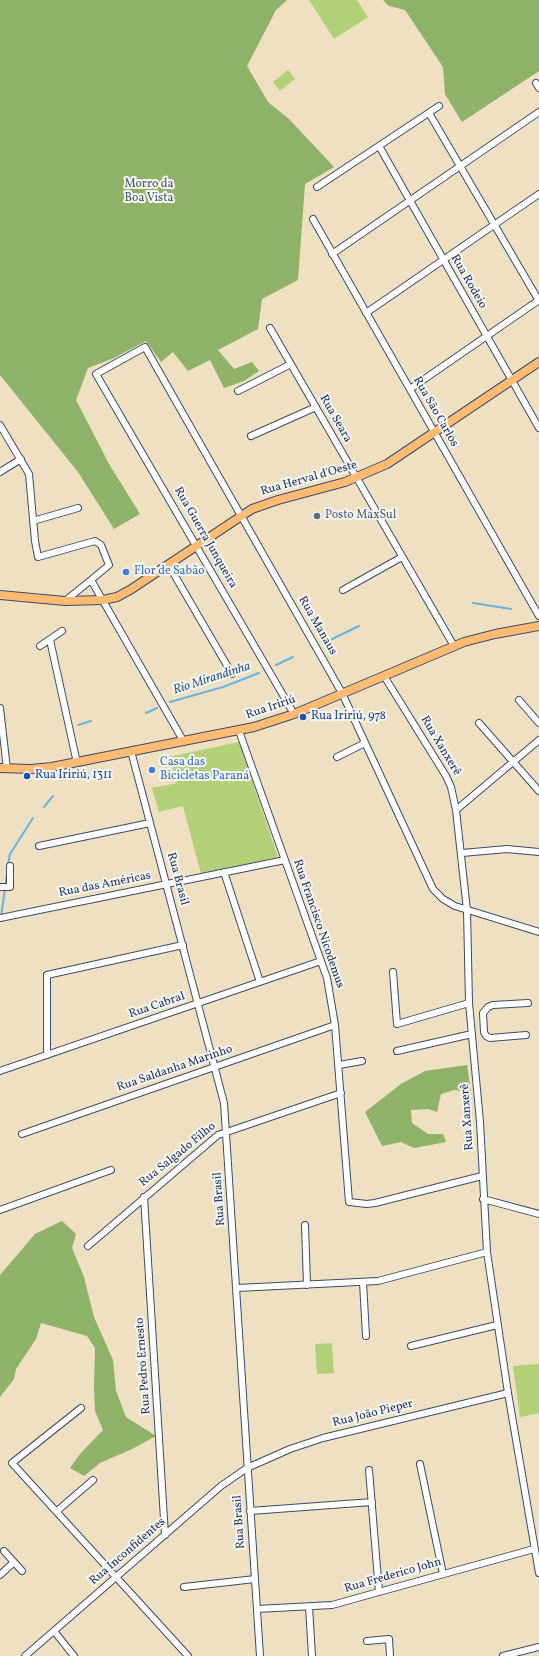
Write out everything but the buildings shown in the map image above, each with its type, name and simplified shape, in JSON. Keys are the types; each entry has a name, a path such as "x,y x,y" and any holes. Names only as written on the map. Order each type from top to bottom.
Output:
{"main road":[{"name":"Rua Herval d'Oeste","path":"0,594 65,601 103,600 124,594 241,515 270,502 357,478 393,461 539,362"},
{"name":"Rua Iririú","path":"4,768 41,768 77,763 131,751 239,731 269,723 294,714 454,646 489,635 539,626"}],"street":[{"path":"317,187 439,106"},
{"path":"332,254 539,112"},
{"path":"410,389 539,301 429,113"},
{"name":"Rua Rodeio","path":"379,146 539,428"},
{"path":"366,312 539,194"},
{"name":"Rua São Carlos","path":"313,219 539,616"},
{"name":"Rua Seara","path":"270,328 454,646"},
{"name":"Rua Manaus","path":"96,374 145,347 342,693 430,883 443,899 467,910 539,932"},
{"path":"238,391 291,364"},
{"name":"Rua Guerra Junqueira","path":"96,374 294,714"},
{"path":"251,436 316,407"},
{"path":"0,425 21,459 30,480 33,521 38,557 95,541 98,542 109,565 65,601"},
{"path":"0,472 21,459"},
{"path":"33,521 78,508"},
{"path":"343,590 402,557"},
{"path":"168,564 232,674"},
{"path":"91,580 184,742"},
{"path":"40,646 62,631"},
{"path":"50,640 77,763"},
{"name":"Rua Xanxerê","path":"384,676 446,776 451,787 456,810 462,853 467,910 469,1003 480,1122 487,1252 508,1393 536,1541 534,1549 539,1573"},
{"path":"519,700 539,724"},
{"path":"0,708 4,768"},
{"path":"479,724 539,791"},
{"name":"Rua Francisco Nicodemus","path":"239,731 321,961 331,995 339,1065 349,1202 367,1204 374,1203 482,1176"},
{"path":"337,757 365,742"},
{"path":"456,810 536,743 539,751"},
{"name":"Rua Brasil","path":"131,751 216,1066 224,1103 260,1656"},
{"path":"38,846 150,823"},
{"path":"462,853 507,849 539,852"},
{"name":"Rua das Américas","path":"1,918 285,860"},
{"path":"3,887 10,887 10,866"},
{"path":"224,872 260,982"},
{"path":"47,1055 47,975 183,945"},
{"name":"Rua Cabral","path":"0,1071 321,961"},
{"path":"394,972 397,1024 469,1003"},
{"path":"526,1035 490,1038 484,1032 483,1018 485,1010 493,1005 528,1002"},
{"path":"471,1019 483,1018"},
{"name":"Rua Saldanha Marinho","path":"22,1134 335,1025"},
{"path":"397,1052 472,1034"},
{"path":"339,1065 362,1062"},
{"name":"Rua Salgado Filho","path":"88,1246 212,1139 226,1130 341,1093"},
{"path":"0,1210 111,1170"},
{"name":"Rua Pedro Ernesto","path":"144,1197 165,1534"},
{"path":"484,1199 539,1214"},
{"path":"305,1224 307,1285"},
{"path":"237,1288 363,1282 388,1279 487,1252"},
{"path":"363,1282 366,1336"},
{"path":"412,1346 497,1325"},
{"name":"Rua João Pieper","path":"247,1468 290,1449 329,1436 508,1393"},
{"path":"81,1408 12,1463 188,1656"},
{"path":"420,1464 443,1574"},
{"name":"Rua Inconfidentes","path":"25,1656 221,1486 247,1468"},
{"path":"369,1470 379,1592"},
{"path":"56,1511 93,1480"},
{"path":"250,1511 372,1502"},
{"name":"Rua Frederico John","path":"256,1609 309,1607 338,1604 534,1549"},
{"path":"4,1551 22,1571"},
{"path":"0,1575 14,1562"},
{"path":"184,1587 255,1579"},
{"path":"309,1607 312,1656"},
{"path":"54,1631 74,1656"},
{"path":"367,1641 389,1639 390,1656"},
{"path":"503,1656 539,1647"}],"green space":[{"name":"Morro da Boa Vista","path":"0,0 287,0 276,10 247,66 268,102 289,119 334,167 305,184 298,280 262,299 258,329 218,350 234,369 252,362 259,371 244,381 224,388 210,360 188,371 173,352 161,362 146,341 114,358 88,368 76,400 109,464 140,514 114,529 78,472 0,375"},
{"path":"309,0 357,0 368,17 334,39"},
{"path":"383,0 539,0 539,71 462,122 445,94 443,67 405,10 389,6"},
{"path":"288,70 295,79 280,91 273,82"},
{"path":"239,742 278,857 201,874 183,806 159,812 152,788 177,783 169,757"},
{"path":"467,1065 471,1092 454,1090 441,1094 437,1112 428,1109 411,1110 412,1123 428,1134 443,1134 446,1142 414,1148 401,1142 382,1146 365,1112 401,1084 425,1071"},
{"path":"62,1221 76,1234 72,1248 84,1277 94,1317 113,1360 116,1391 126,1417 156,1436 132,1449 100,1463 84,1476 70,1468 80,1454 103,1430 95,1411 95,1348 87,1336 41,1323 36,1339 16,1369 14,1379 0,1397 0,1275 35,1234"},
{"path":"332,1343 334,1373 317,1374 315,1344"},
{"path":"539,1364 539,1413 520,1417 513,1366"}],"waterway":[{"name":"Rio Mirandinha","path":"473,603 511,609"},
{"name":"Rio Mirandinha","path":"326,642 359,626"},
{"name":"Rio Mirandinha","path":"276,665 293,657"},
{"name":"Rio Mirandinha","path":"170,702 223,687 259,673"},
{"name":"Rio Mirandinha","path":"146,713 157,708"},
{"name":"Rio Mirandinha","path":"78,725 91,721"},
{"name":"Rio Mirandinha","path":"44,807 53,796"},
{"name":"Rio Mirandinha","path":"8,865 10,854 33,818"},
{"name":"Rio Mirandinha","path":"1,917 7,874"}],"place":[{"name":"Posto MaxSul","path":"317,516"},
{"name":"Flor de Sabão","path":"126,572"},
{"name":"Rua Iririú, 978","path":"303,717"},
{"name":"Casa das Bicicletas Paraná","path":"152,770"},
{"name":"Rua Iririú, 1311","path":"27,776"}]}
